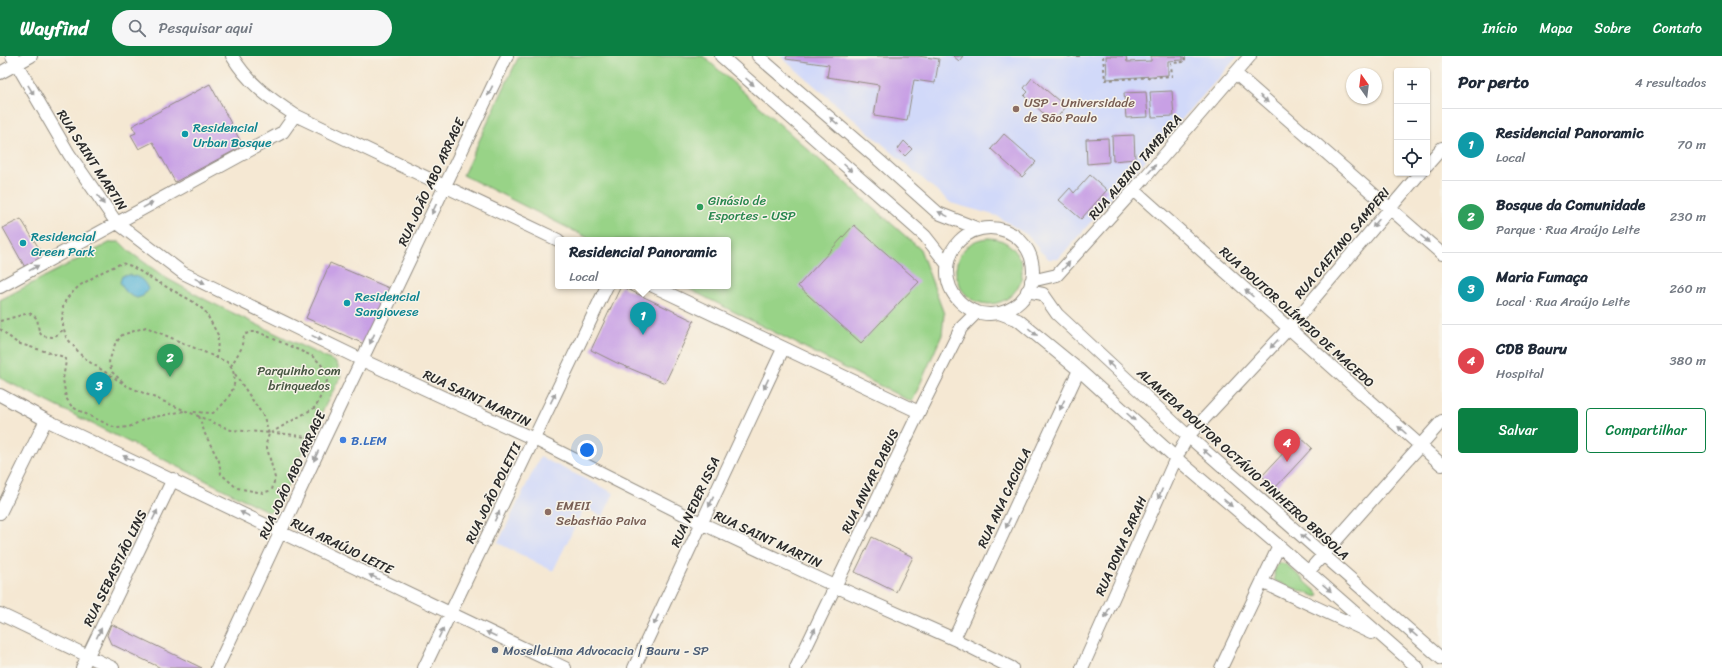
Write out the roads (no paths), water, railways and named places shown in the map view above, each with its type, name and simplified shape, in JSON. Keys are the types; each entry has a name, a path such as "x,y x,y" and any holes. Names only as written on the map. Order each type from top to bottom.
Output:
{"street":[{"path":"0,73 14,60 31,56"},
{"path":"232,56 237,65 263,94 295,115 555,239"},
{"name":"RUA JOÃO ABO ARRAGE","path":"217,668 323,441 507,56"},
{"path":"721,56 924,236 947,264"},
{"path":"758,56 938,213 978,229"},
{"name":"RUA ALBINO TAMBARA","path":"1030,286 1057,275 1134,190 1250,56"},
{"name":"RUA SAINT MARTIN","path":"14,60 69,154 116,222 183,273 362,360 534,439 701,523 835,586 954,639 1010,668"},
{"path":"1235,73 1442,254"},
{"path":"0,287 282,132 295,115"},
{"path":"1430,162 1442,148"},
{"name":"RUA CAETANO SAMPERI","path":"1188,436 1289,328 1417,176"},
{"name":"RUA DOUTOR OLÍMPIO DE MACEDO","path":"1134,190 1442,465"},
{"path":"993,228 1008,232 1020,240 1028,252 1033,266 1030,286 1020,301 1011,308 999,312 977,312 968,308 954,295 947,278 947,264 949,256 956,244 966,235 978,229 993,228"},
{"name":"ALAMEDA DOUTOR OCTÁVIO PINHEIRO BRISOLA","path":"1030,286 1043,294 1057,314 1188,436 1442,659"},
{"name":"RUA JOÃO POLETTI","path":"424,668 606,289"},
{"path":"658,289 919,412"},
{"name":"RUA ANVAR DABUS","path":"796,668 961,328 977,312"},
{"path":"999,312 1018,320 1079,370 1176,458 1418,668"},
{"name":"RUA NEDER ISSA","path":"634,668 783,349"},
{"name":"RUA ANA CACIOLA","path":"954,639 1079,370"},
{"name":"RUA ARAÚJO LEITE","path":"0,395 46,420 173,479 450,614 565,668"},
{"path":"0,513 46,420"},
{"path":"1308,572 1325,556 1442,421"},
{"name":"RUA DONA SARAH","path":"1082,668 1176,458 1188,436"},
{"name":"RUA SEBASTIÃO LINS","path":"82,668 173,479"},
{"path":"1221,668 1279,546"},
{"path":"1262,582 1385,639"},
{"path":"0,614 113,668"}],"water":[{"path":"130,275 141,279 145,283 148,289 143,296 137,298 134,297 123,288 120,282 122,276"}],"place":[{"name":"USP - Universidade de São Paulo","path":"1016,109"},
{"name":"Residencial Urban Bosque","path":"185,134"},
{"name":"Ginásio de Esportes - USP","path":"700,207"},
{"name":"Residencial Green Park","path":"23,243"},
{"name":"Residencial Sangiovese","path":"347,303"},
{"name":"Residencial Panoramic","path":"643,335"},
{"name":"Bosque da Comunidade","path":"170,377"},
{"name":"Maria Fumaça","path":"99,405"},
{"name":"B.LEM","path":"343,440"},
{"name":"CDB Bauru","path":"1287,462"},
{"name":"EMEII Sebastião Paiva","path":"548,512"},
{"name":"MoselloLima Advocacia | Bauru - SP","path":"495,650"}],"park label":[{"name":"Parquinho com brinquedos","path":"299,378"}]}
